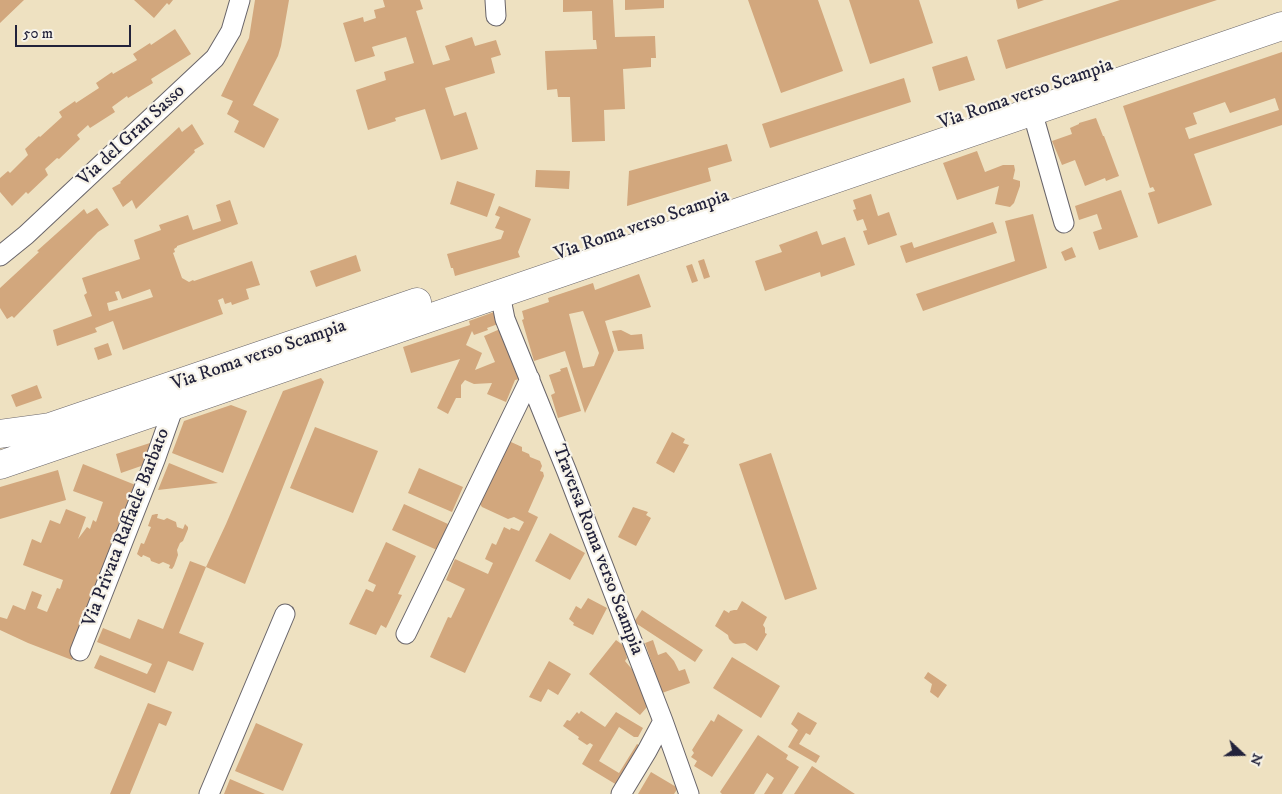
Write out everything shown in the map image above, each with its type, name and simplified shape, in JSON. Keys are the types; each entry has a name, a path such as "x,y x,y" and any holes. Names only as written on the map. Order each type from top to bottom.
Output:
{"main road":[{"name":"Via Roma verso Scampia","path":"0,465 500,294 1029,103 1282,8"},
{"name":"Via Roma verso Scampia","path":"0,434 50,427 1029,103 1282,26"}],"street":[{"name":"Via del Gran Sasso","path":"0,256 26,235 215,58 231,31 240,0"},
{"name":"Via Roma verso Scampia","path":"1029,103 1064,223"},
{"name":"Traversa Roma verso Scampia","path":"500,294 505,319 663,721 689,794"},
{"path":"406,634 530,379"},
{"name":"Via Privata Raffaele Barbato","path":"80,651 155,460 174,406"},
{"path":"209,794 285,614"},
{"path":"621,794 648,751 663,721"}],"building":[{"path":"0,0 24,0 0,23"},
{"path":"134,0 173,0 169,5 167,3 154,18"},
{"path":"255,0 289,0 278,56 253,105 279,119 264,148 234,132 239,121 227,114 233,101 221,96 249,38"},
{"path":"383,0 420,0 423,9 416,11 433,65 450,60 445,46 472,37 475,46 496,40 501,55 491,58 495,73 445,88 454,116 466,112 478,149 441,160 425,109 395,118 396,121 368,130 356,90 386,80 384,72 414,63 406,37 372,47 375,56 355,62 343,23 363,17 364,22 376,18 374,10 385,7"},
{"path":"563,0 613,0 615,37 655,36 656,58 651,58 651,67 623,69 625,109 604,110 605,141 572,142 570,97 558,97 557,89 547,90 545,51 597,49 596,40 593,40 592,11 563,12"},
{"path":"625,0 664,0 664,8 625,10"},
{"path":"748,0 818,0 843,71 781,93"},
{"path":"849,0 919,0 933,43 870,64"},
{"path":"1016,0 1044,0 1018,9"},
{"path":"1120,0 1217,0 1006,69 997,40"},
{"path":"175,29 191,54 151,79 153,83 128,98 127,96 112,107 115,112 90,128 88,125 77,135 80,139 59,159 57,158 45,169 48,175 12,206 0,192 0,178 8,171 10,173 28,155 25,149 62,117 59,112 99,88 96,83 112,72 113,74 137,60 133,54"},
{"path":"1282,52 1282,125 1194,154 1212,205 1158,224 1148,193 1155,191 1153,187 1150,188 1123,106","holes":["1275,98 1279,110 1189,139 1185,128 1197,124 1193,113 1225,102 1230,113"]},
{"path":"967,56 975,80 939,91 932,67"},
{"path":"904,78 911,102 770,148 762,124"},
{"path":"1096,118 1119,176 1106,181 1105,178 1085,186 1075,160 1062,165 1052,141 1072,134 1070,128 1079,123"},
{"path":"192,124 204,144 194,150 195,152 136,209 132,200 123,207 112,188 121,183 179,127 182,132"},
{"path":"727,144 732,161 708,168 711,181 627,206 629,171"},
{"path":"977,151 985,172 1003,165 1014,165 1013,179 1020,181 1020,186 1014,203 1010,207 995,204 999,186 957,200 943,163"},
{"path":"536,170 570,171 569,189 535,187"},
{"path":"457,181 495,194 487,217 450,204"},
{"path":"1121,190 1138,237 1099,250 1093,232 1102,229 1097,214 1079,220 1075,206"},
{"path":"871,194 878,216 889,212 897,235 868,245 863,231 867,230 863,219 857,221 853,210 856,209 853,200"},
{"path":"230,200 238,224 177,246 173,253 182,278 189,282 252,261 260,285 246,289 249,299 232,305 231,302 225,304 223,298 218,300 223,314 123,350 113,321 95,328 97,332 57,346 53,330 92,316 84,295 87,293 82,278 140,259 134,240 161,230 159,225 188,215 193,230 221,221 216,205","holes":["150,289 153,297 109,311 107,303 118,300 115,292 119,291 122,299"]},
{"path":"499,206 531,219 518,252 520,257 455,276 447,254 501,239 504,231 495,228 500,217 495,215"},
{"path":"97,208 109,225 98,232 14,318 12,316 7,319 0,308 0,288 39,252 37,251 84,209 87,214"},
{"path":"1033,214 1047,268 923,311 916,294 1015,261 1005,221"},
{"path":"993,222 997,233 906,263 900,246 912,242 914,248"},
{"path":"817,231 822,245 845,237 855,265 821,277 820,272 765,291 755,261 782,252 779,245"},
{"path":"1072,247 1076,257 1065,261 1061,252"},
{"path":"356,255 361,271 316,287 310,271"},
{"path":"704,259 710,277 704,279 698,261"},
{"path":"692,264 698,281 692,283 686,266"},
{"path":"639,274 651,307 605,321 614,351 585,413 565,351 534,361 522,320 524,319 522,311 549,302 548,298 593,283 595,290","holes":["583,311 599,353 594,366 583,368 569,314"]},
{"path":"494,312 498,324 474,335 472,331 466,345 482,353 475,370 495,362 484,336 500,329 520,379 515,380 506,402 487,394 492,383 474,384 465,380 461,385 461,398 456,398 448,414 437,408 460,359 411,373 403,347 470,325 469,321"},
{"path":"621,330 631,335 642,334 644,349 618,351 612,331"},
{"path":"108,343 112,355 98,360 94,348"},
{"path":"567,367 581,411 558,418 551,395 555,393 549,375"},
{"path":"321,378 324,382 245,584 206,567 283,391"},
{"path":"37,385 42,398 16,407 11,395"},
{"path":"231,405 247,411 223,473 172,453 184,421"},
{"path":"315,427 378,451 353,513 290,488"},
{"path":"672,432 685,439 683,443 689,445 674,473 656,463"},
{"path":"511,442 522,447 522,451 540,461 542,466 540,471 543,472 544,476 528,512 538,517 465,673 430,657 448,617 451,618 465,589 446,580 455,559 488,574 493,563 485,559 492,543 496,545 504,527 519,531 524,522 514,517 508,519 482,507 479,503 505,444"},
{"path":"150,443 152,445 144,465 121,473 116,454"},
{"path":"771,453 817,589 785,600 739,464"},
{"path":"169,463 218,483 158,490"},
{"path":"83,464 138,486 72,660 0,630 0,617 7,619 13,605 25,610 32,591 42,595 37,608 47,612 57,588 60,589 63,580 23,565 32,539 41,543 50,520 60,524 66,509 86,517 78,539 87,527 90,529 93,520 96,522 103,502 73,491"},
{"path":"419,468 463,487 452,512 408,493"},
{"path":"58,470 66,500 0,519 0,487"},
{"path":"404,504 448,524 437,550 392,530"},
{"path":"633,507 648,512 646,515 651,518 636,546 618,537"},
{"path":"158,514 157,518 164,520 167,518 176,522 177,527 183,529 185,524 188,527 183,541 177,550 178,555 172,569 169,568 170,565 163,562 159,564 151,561 150,558 143,555 141,557 137,554 141,543 144,544 151,527 148,526 152,515"},
{"path":"550,533 585,553 570,580 535,561"},
{"path":"386,542 416,556 398,594 402,595 386,628 381,625 376,635 349,624 366,589 373,592 376,585 368,581"},
{"path":"190,561 206,567 179,633 204,643 193,671 168,661 155,693 94,668 100,655 147,674 152,664 97,642 103,628 130,639 138,619 163,629"},
{"path":"588,598 607,608 593,635 573,625 574,623 569,619 576,606 581,609"},
{"path":"742,601 767,617 763,625 767,634 757,651 745,643 733,643 728,635 715,626 724,610 729,613 730,611 737,610"},
{"path":"642,610 703,650 695,662 634,622"},
{"path":"616,640 624,646 627,658 625,661 636,674 647,707 640,715 589,674"},
{"path":"653,640 658,655 666,652 674,661 679,671 685,669 690,683 662,693 645,643"},
{"path":"732,657 780,686 761,718 713,688"},
{"path":"549,661 571,674 558,695 548,689 541,702 529,697"},
{"path":"928,672 947,685 938,698 930,692 932,684 924,678"},
{"path":"148,703 172,712 166,726 159,723 130,794 110,794"},
{"path":"581,711 605,727 616,712 643,728 638,737 634,737 619,727 599,761 619,773 637,744 646,749 622,788 582,764 593,745 590,743 587,745 563,726 567,720 570,721 577,712 579,714"},
{"path":"798,712 817,723 810,735 806,733 799,744 820,756 816,763 788,747 798,730 791,724"},
{"path":"718,714 743,730 712,777 694,766 697,761 691,757 694,753 692,750 711,720 714,722"},
{"path":"256,723 303,744 283,791 235,771"},
{"path":"758,735 788,755 786,759 799,767 782,794 764,794 774,778 767,773 754,794 722,794 720,792"},
{"path":"812,766 855,794 794,794"},
{"path":"651,772 678,788 674,794 638,794"},
{"path":"230,779 265,794 224,794"}]}
